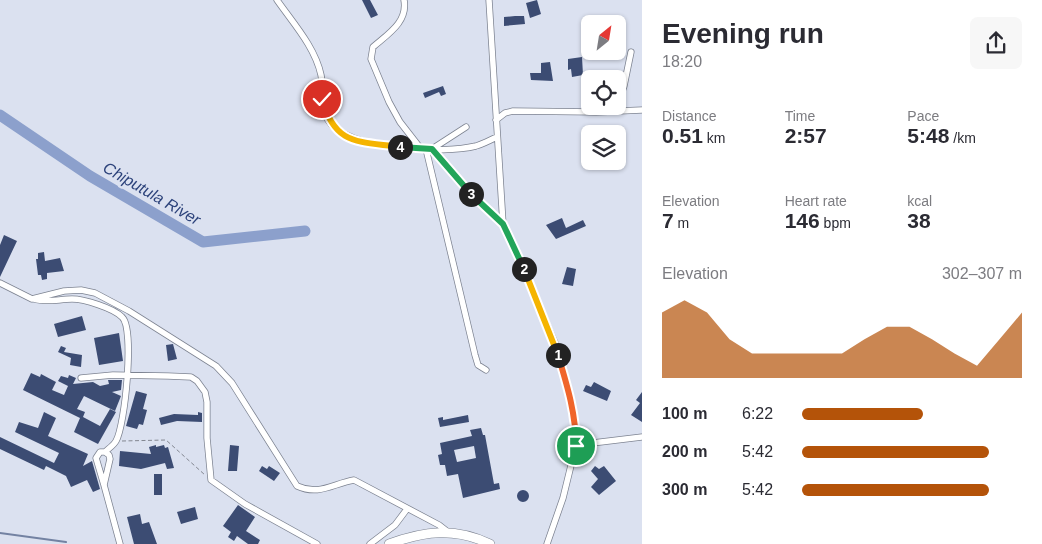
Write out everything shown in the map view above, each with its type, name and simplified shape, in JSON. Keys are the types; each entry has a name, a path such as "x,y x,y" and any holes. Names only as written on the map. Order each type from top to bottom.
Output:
{"street":[{"path":"278,0 308,45 316,62 321,76 322,99 327,119 337,132 349,138 368,142 426,149 476,146 497,137"},
{"path":"404,0 406,10 404,16 392,31 373,47 371,59 400,122 503,224"},
{"path":"489,0 503,224 555,343 569,392 575,427 576,446 564,498 547,544"},
{"path":"626,76 631,52"},
{"path":"496,120 505,113 513,111 581,108"},
{"path":"626,108 642,110"},
{"path":"426,149 466,126"},
{"path":"426,149 475,355 478,364 486,370"},
{"path":"0,283 42,302 72,299 86,301 122,316 127,325 129,336 128,375 116,441 105,452 100,452 96,458 120,544"},
{"path":"32,299 64,291 81,290 95,293 129,311 198,354 232,383 297,486 308,491 316,491 354,480 439,525 448,532"},
{"path":"82,378 128,375 191,377 202,386 208,402 207,438 211,480 245,504 317,544"},
{"path":"576,446 642,437"},
{"path":"104,485 110,460 109,454 105,452"},
{"path":"370,544 395,525 407,509"},
{"path":"390,544 417,534 448,532 466,535 490,544"}],"path":[{"path":"116,441 166,440 211,480"}],"building":[{"path":"362,0 370,0 378,15 371,18"},
{"path":"537,0 541,14 530,18 526,3"},
{"path":"524,16 525,24 504,26 504,17"},
{"path":"581,57 583,70 581,70 581,75 572,77 571,69 568,70 568,59"},
{"path":"550,62 553,81 531,80 530,73 541,73 541,63"},
{"path":"443,86 446,94 441,96 439,92 425,98 423,93"},
{"path":"562,218 566,228 583,220 586,226 556,239 546,225"},
{"path":"4,235 17,241 0,277 0,245"},
{"path":"44,252 45,261 60,258 64,271 47,273 47,279 42,280 41,275 38,275 36,259 38,259 38,253"},
{"path":"567,267 576,269 573,286 562,284"},
{"path":"82,316 86,330 58,337 54,324"},
{"path":"119,333 123,361 99,365 94,338"},
{"path":"173,344 177,359 168,361 166,345"},
{"path":"61,346 66,348 64,352 82,355 81,367 70,365 71,358 58,352"},
{"path":"31,373 40,377 41,374 56,382 52,390 64,395 68,386 58,381 61,376 68,378 69,375 76,378 73,384 93,382 100,386 109,384 108,380 122,380 121,390 112,392 121,396 115,411 84,396 77,409 85,412 83,417 100,426 110,409 116,412 98,444 74,432 80,418 23,390"},
{"path":"594,382 611,391 607,401 583,391 586,385 591,387"},
{"path":"136,391 147,394 143,409 147,410 143,425 139,424 137,429 126,426"},
{"path":"642,392 642,422 631,415 640,403 636,400"},
{"path":"44,412 56,418 48,436 88,454 83,466 92,461 100,489 93,492 87,480 71,487 66,476 46,466 44,470 0,449 0,437 54,463 59,453 15,432 19,422 38,428"},
{"path":"198,412 202,413 202,422 177,421 161,425 159,418 174,414 198,415"},
{"path":"468,415 469,422 440,427 438,418 443,417 443,420"},
{"path":"481,428 483,435 485,435 494,484 499,483 500,489 463,498 458,474 447,476 445,465 440,465 438,455 442,454 440,443 472,436 470,430","holes":["474,446 476,458 457,462 454,450"]},
{"path":"156,445 156,447 164,445 165,448 168,447 174,468 167,469 165,463 141,469 119,466 120,451 151,454 149,447"},
{"path":"230,445 239,446 237,471 228,471"},
{"path":"262,466 267,469 269,466 280,473 274,481 259,471"},
{"path":"595,466 599,469 604,466 616,481 599,495 591,487 598,479 591,471"},
{"path":"154,474 162,474 162,495 154,495"},
{"path":"525,490 528,491 528,501 521,502 518,501 517,494 518,491"},
{"path":"238,505 255,517 246,531 260,540 258,544 248,544 237,536 234,541 228,537 231,532 223,526"},
{"path":"195,507 198,519 181,524 177,512"},
{"path":"140,514 142,524 149,522 157,544 134,544 127,517"}],"waterway":[{"name":"Chiputula River","path":"0,115 90,176 203,242 305,231"},
{"path":"0,533 66,542"}],"route":[{"path":"322,99 327,119 337,132 349,138 407,149 432,149 460,183 503,224 555,343 569,392 576,446"}]}
